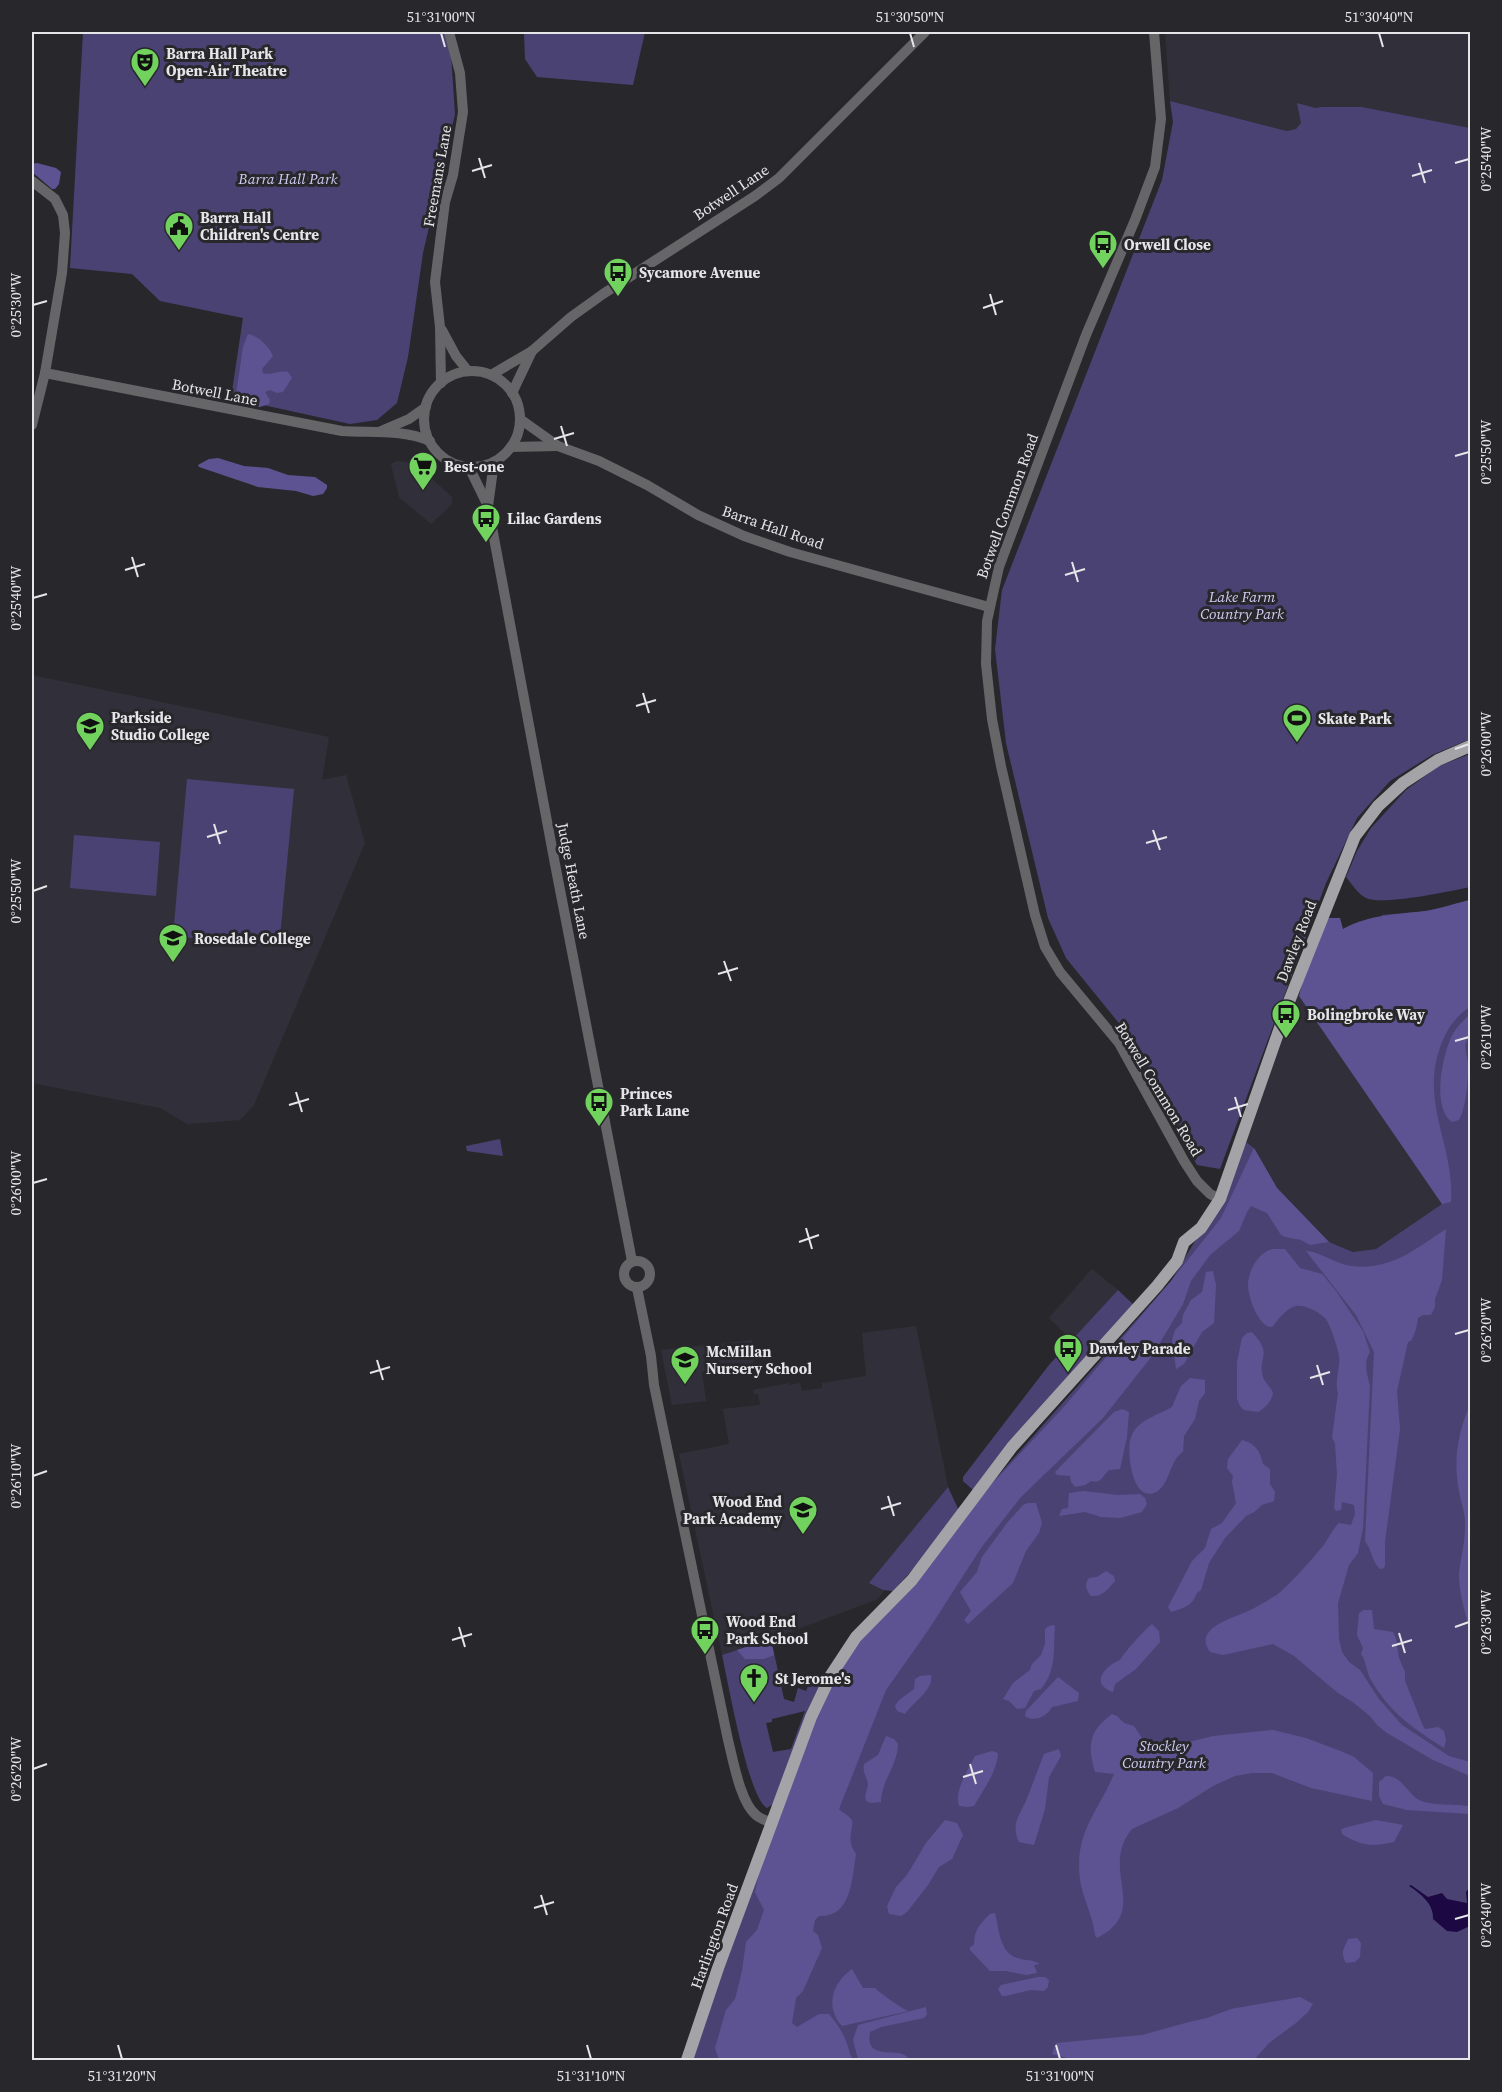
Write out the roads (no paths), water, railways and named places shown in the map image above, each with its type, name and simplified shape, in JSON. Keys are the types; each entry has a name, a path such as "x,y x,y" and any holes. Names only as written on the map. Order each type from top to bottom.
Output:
{"main road":[{"name":"Dawley Road","path":"773,1823 818,1701 831,1675 850,1646 912,1580 1012,1447 1157,1286 1177,1261 1184,1242 1201,1228 1220,1199 1290,999 1355,836 1378,806 1403,783 1438,760 1470,746"},
{"name":"Harlington Road","path":"687,2061 718,1968 773,1823"}],"street":[{"name":"Freemans Lane","path":"441,383 440,327 435,282 445,202 453,175 464,112 460,73 449,32"},
{"name":"Botwell Lane","path":"491,375 532,351 570,317 779,178 925,32"},
{"name":"Botwell Common Road","path":"1154,32 1161,119 1155,167 1086,335 999,567 989,607 985,645 992,719 1035,915 1045,947 1060,972 1119,1043 1197,1181 1210,1194 1220,1199"},
{"path":"32,182 51,195 63,215 65,234 64,257 45,373 32,425"},
{"name":"Freemans Lane","path":"440,327 456,356 468,371"},
{"name":"Botwell Lane","path":"512,393 532,351"},
{"path":"468,371 491,375 505,384 518,404 520,419 517,435 511,447 494,462 482,466 458,465 445,458 430,441 425,426 426,407 432,393 451,376 468,371"},
{"name":"Botwell Lane","path":"45,373 342,431 381,431 417,436 430,441"},
{"name":"Botwell Lane","path":"381,431 408,419 426,407"},
{"name":"Barra Hall Road","path":"520,419 558,446 599,461 647,485 698,515 744,536 790,552 989,607"},
{"name":"Barra Hall Road","path":"511,447 558,446"},
{"name":"Judge Heath Lane","path":"488,506 494,462"},
{"name":"Judge Heath Lane","path":"469,467 488,506 632,1261"},
{"path":"632,1261 644,1263 650,1273 646,1284 637,1288 628,1284 623,1275 625,1267 632,1261"},
{"path":"637,1288 651,1356 654,1385 730,1748 750,1809 758,1817 773,1823"}],"place":[{"name":"Barra Hall Park Open-Air Theatre","path":"145,88"},
{"name":"Barra Hall Children's Centre","path":"179,252"},
{"name":"Orwell Close","path":"1103,270"},
{"name":"Sycamore Avenue","path":"618,298"},
{"name":"Best-one","path":"423,492"},
{"name":"Lilac Gardens","path":"486,544"},
{"name":"Skate Park","path":"1297,744"},
{"name":"Parkside Studio College","path":"90,752"},
{"name":"Rosedale College","path":"173,964"},
{"name":"Bolingbroke Way","path":"1286,1040"},
{"name":"Princes Park Lane","path":"599,1128"},
{"name":"Dawley Parade","path":"1068,1374"},
{"name":"McMillan Nursery School","path":"685,1386"},
{"name":"Wood End Park Academy","path":"803,1536"},
{"name":"Wood End Park School","path":"705,1656"},
{"name":"St Jerome's","path":"754,1704"}],"park label":[{"name":"Barra Hall Park","path":"288,178"},
{"name":"Lake Farm Country Park","path":"1242,604"},
{"name":"Stockley Country Park","path":"1164,1754"}]}
